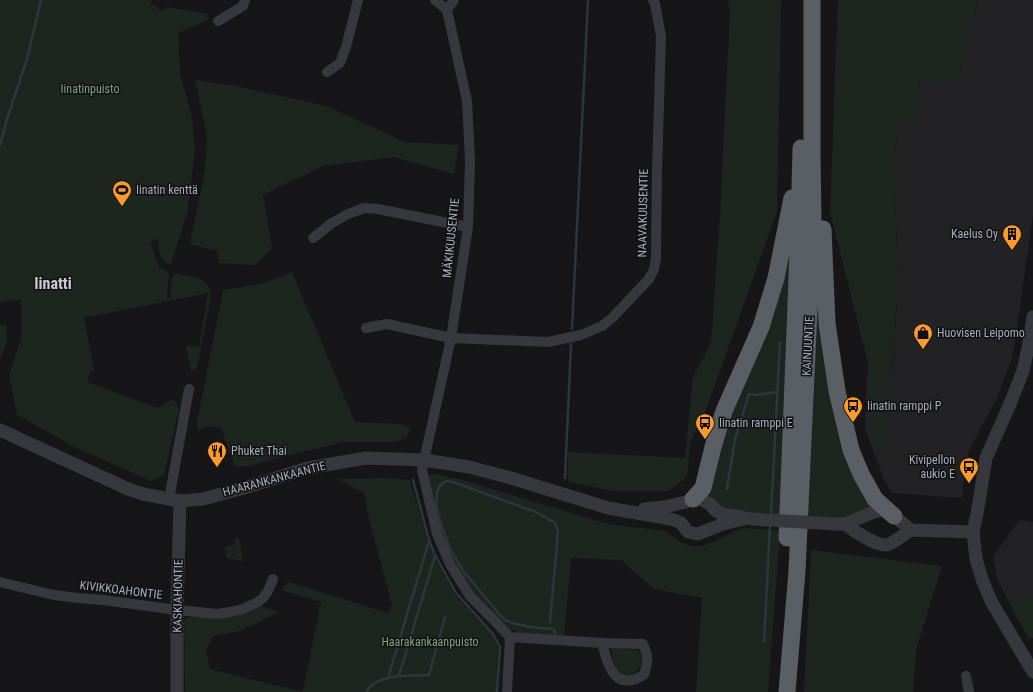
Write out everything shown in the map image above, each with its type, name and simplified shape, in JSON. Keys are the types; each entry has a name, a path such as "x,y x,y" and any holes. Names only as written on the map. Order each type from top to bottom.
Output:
{"highway":[{"name":"KAINUUNTIE","path":"787,692 798,563 813,223 806,152 802,0"},
{"name":"KAINUUNTIE","path":"776,692 785,590 799,226 806,152 812,0"},
{"path":"689,500 703,488 712,447 724,411 761,328 776,278 806,152"},
{"path":"806,152 822,206 827,323 837,391 851,450 861,474 876,499 894,516"}],"street":[{"path":"218,21 243,6 245,0"},
{"path":"327,72 340,63 346,47 358,0"},
{"path":"435,0 447,10 454,0"},
{"name":"NAAVAKUUSENTIE","path":"366,328 387,324 451,338 548,342 581,335 602,326 612,318 649,279 654,270 656,258 660,36 653,0"},
{"name":"MÄKIKUUSENTIE","path":"447,10 467,101 470,161 468,227 451,338 422,470 437,534 450,564 470,596 510,637"},
{"path":"313,238 332,223 348,214 364,208 378,209 468,227"},
{"path":"1033,317 1023,371 986,458 973,532 976,559 982,582 1033,672"},
{"name":"KASKIAHONTIE","path":"177,692 175,500 189,389"},
{"name":"HAARANKANKAANTIE","path":"0,430 128,489 143,494 175,500 203,499 315,466 366,458 424,460 469,467 511,478 608,508 664,517 681,523 688,532 698,534 723,524 749,518"},
{"name":"HAARANKANKAANTIE","path":"628,511 664,507 698,498 710,504 715,510 722,514 749,518 841,524 878,544 888,545 911,530 894,516 883,510 841,524"},
{"path":"681,523 680,515 682,508 689,500"},
{"path":"894,516 900,528 896,540"},
{"path":"911,530 973,532"},
{"name":"KIVIKKOAHONTIE","path":"0,582 60,596 217,614 243,609 258,602 268,591 273,579"},
{"path":"507,692 510,637 643,644 647,652 648,660 644,674 635,680 627,681 614,675 607,661 602,643"},
{"path":"966,676 969,692"}],"shaded area":[{"path":"978,0 1033,0 1033,215 1015,342 1011,361 997,398 968,454 962,498 892,493 884,480 865,428 867,375 892,376 898,284 894,154 899,122 916,126 920,80 957,82"},
{"path":"1019,520 1033,522 1033,593 1007,599 997,578 993,557"}],"green space":[{"name":"Iinatinpuisto","path":"0,0 151,0 150,5 156,5 159,10 164,10 167,7 207,14 208,20 178,33 180,73 192,117 195,151 187,214 171,264 165,262 160,255 157,239 150,242 159,267 167,271 169,274 167,299 170,298 173,275 176,273 201,280 209,287 211,296 197,367 191,371 186,346 199,346 208,293 84,318 94,370 89,374 88,382 157,408 174,399 179,410 164,475 151,481 77,448 17,415 9,375 21,339 21,299 0,303"},
{"path":"728,0 781,0 777,212 707,407 690,443 687,477 668,491 614,491 568,482 568,452 685,458 693,377 711,343 720,216 730,10"},
{"path":"838,0 978,0 957,82 920,81 916,126 899,122 894,154 898,284 886,460 869,427 868,363 830,212"},
{"path":"195,80 236,86 326,106 405,142 459,145 454,174 394,157 323,166 263,195 272,248 255,265 219,263 217,251 190,244 205,171 207,135"},
{"path":"792,222 780,516 726,510 703,494"},
{"path":"292,272 355,422 400,424 411,428 406,438 395,442 344,442 248,466 235,467 221,428 208,426 198,430 197,423 223,290 261,284"},
{"path":"816,274 822,322 876,505 848,517 837,519 806,517"},
{"path":"0,325 6,325 7,342 0,360"},
{"path":"435,474 463,480 608,524 665,531 682,543 691,546 706,545 745,528 778,530 780,532 768,692 696,692 702,598 654,589 621,560 571,558 564,636 535,635 518,632 506,626 494,617 482,604 462,575 446,545 441,533 428,476"},
{"name":"Haarakankaanpuisto","path":"385,478 410,480 428,542 437,563 456,596 491,633 498,646 496,692 303,692 321,602 282,590 288,582 388,613 392,605 370,523 364,493 337,479"},
{"path":"239,538 243,561 227,558 225,547 235,545 234,539"},
{"path":"811,550 942,566 916,650 913,692 804,692"},
{"path":"1033,593 1033,638 1029,639 1007,599"},
{"path":"260,606 279,612 240,631 214,636 206,650 210,669 303,692 185,692 184,619 195,616 233,616 249,612"},
{"path":"611,648 638,650 641,655 641,666 633,675 623,676 615,671"}],"waterway":[{"path":"0,145 27,59 41,0"},
{"path":"572,329 588,0"},
{"path":"771,515 780,342"},
{"path":"565,478 571,344"},
{"path":"727,489 735,439 749,394 756,395 777,392"},
{"path":"413,480 429,540 435,555 456,593 493,634 500,647 497,692"},
{"path":"550,622 558,531 555,523 536,512 456,483 447,481 443,483 439,487 437,493 436,506 442,528 451,551 464,572 505,620 530,627 554,629 555,633"},
{"path":"764,642 770,524"},
{"path":"366,692 371,686 388,678 429,541"},
{"path":"399,676 435,556"},
{"path":"388,678 429,675 445,617"}],"place":[{"name":"Iinatin kenttä","path":"122,207"},
{"name":"Kaelus Oy","path":"1012,251"},
{"name":"Huovisen Leipomo","path":"923,350"},
{"name":"Iinatin ramppi P","path":"853,423"},
{"name":"Iinatin ramppi E","path":"705,440"},
{"name":"Phuket Thai","path":"217,468"},
{"name":"Kivipellon aukio E","path":"969,484"}],"district":[{"name":"Iinatti","path":"53,283"}]}
